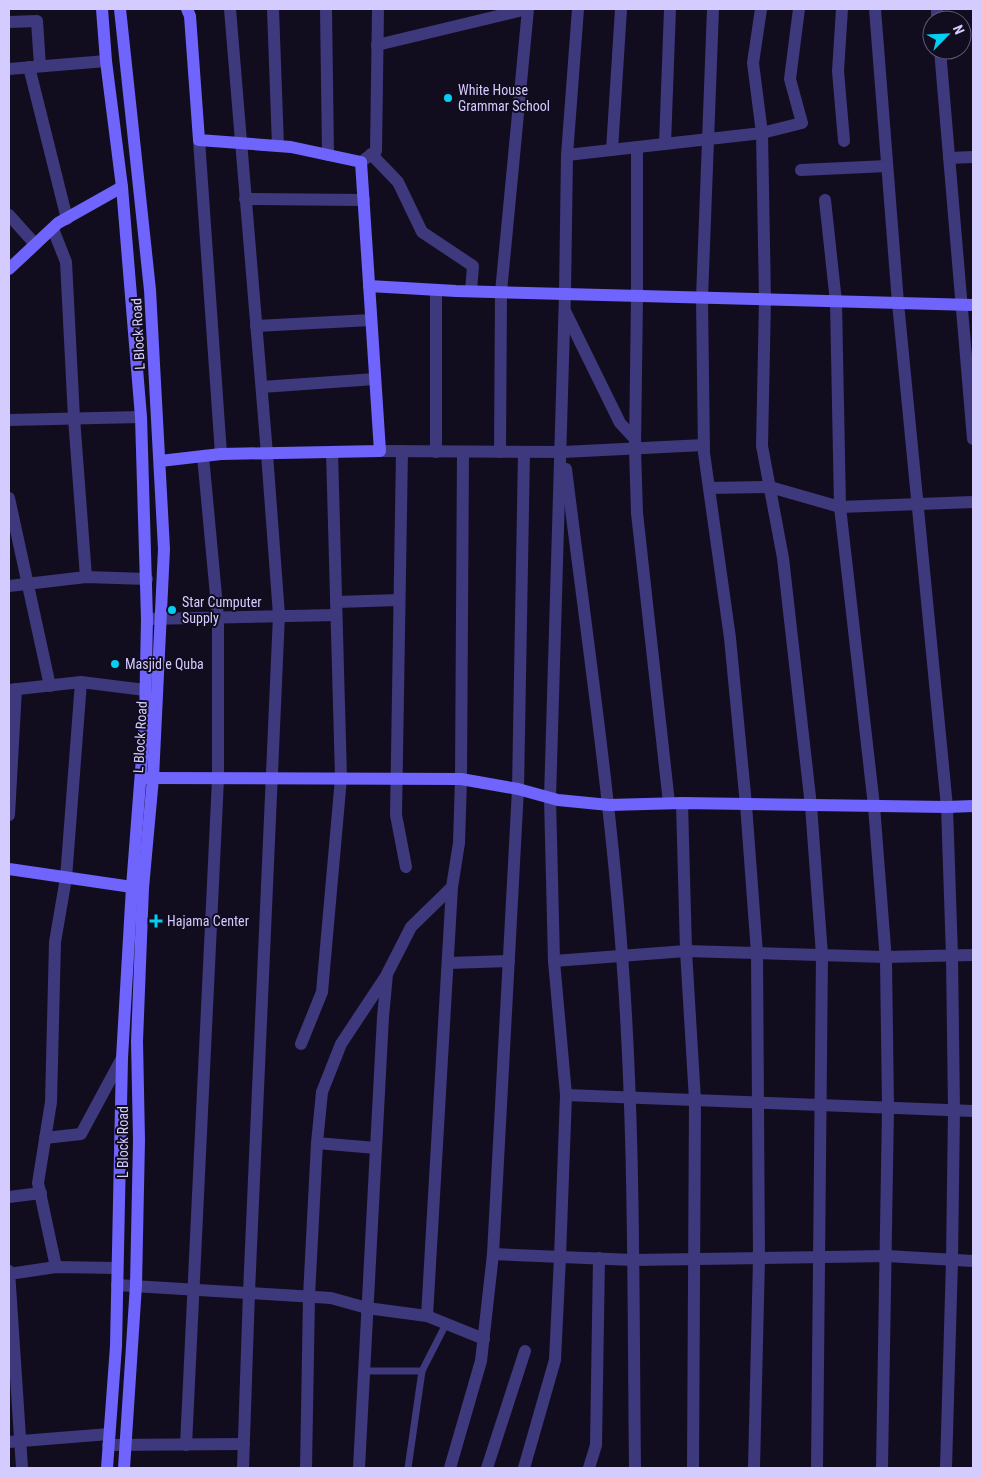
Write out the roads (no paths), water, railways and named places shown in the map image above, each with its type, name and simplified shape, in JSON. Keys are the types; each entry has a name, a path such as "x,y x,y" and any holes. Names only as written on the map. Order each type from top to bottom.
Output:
{"main road":[{"name":"L Block Road","path":"102,9 106,61 122,187 141,417 147,579 146,690 122,1058 116,1346 107,1468"},
{"name":"L Block Road","path":"120,9 150,290 164,549 153,778 143,888 137,1041 139,1140 136,1285 124,1468"},
{"path":"160,461 221,454 380,451 364,200 366,158 328,155 278,146 199,140 192,11"},
{"path":"9,269 53,228 122,187"},
{"path":"369,286 436,290 968,305"},
{"path":"140,778 461,779 518,789 550,798 609,805 682,803 811,806 973,806"},
{"path":"9,869 132,887"}],"street":[{"path":"230,9 268,454 279,615 243,1468"},
{"path":"273,9 278,146"},
{"path":"326,9 328,155"},
{"path":"378,9 376,151 366,158 398,182 422,232 473,266 471,291"},
{"path":"377,45 527,9 501,292 500,452"},
{"path":"524,1468 554,1360 560,1257 566,1094 554,961 550,798 562,452 567,155 578,9"},
{"path":"612,150 621,9"},
{"path":"665,144 670,9"},
{"path":"713,9 702,298 704,446 730,638 746,805 757,953 759,1258 754,1468"},
{"path":"761,9 753,63 762,133 765,300 762,446 784,558 811,806 822,955 817,1468"},
{"path":"567,155 762,133 802,123 790,79 799,9"},
{"path":"842,9 838,71 844,141"},
{"path":"875,9 898,303 947,807 952,956 954,1110 946,1468"},
{"path":"9,22 37,21 34,66 67,219"},
{"path":"941,60 949,158 968,305 973,438"},
{"path":"9,69 106,61"},
{"path":"199,140 221,454"},
{"path":"637,147 638,296 635,444 637,513 669,803"},
{"path":"949,158 973,157"},
{"path":"801,170 887,166"},
{"path":"246,199 364,200"},
{"path":"825,200 836,302 840,507 874,806 886,957 887,1256 882,1468"},
{"path":"9,215 35,244"},
{"path":"53,228 66,262 74,418 86,577"},
{"path":"436,290 436,452"},
{"path":"564,309 620,423 635,444"},
{"path":"256,326 371,320"},
{"path":"262,387 375,380"},
{"path":"9,420 141,417"},
{"path":"380,451 562,452 635,444 704,446"},
{"path":"402,451 396,815 406,867"},
{"path":"301,1044 322,992 341,778 332,452"},
{"path":"428,1316 452,887 459,843 463,452"},
{"path":"450,1468 481,1361 493,1254 518,789 524,452"},
{"path":"562,452 609,805 622,956 629,1097 635,1468"},
{"path":"186,1445 218,779 218,617 203,456"},
{"path":"709,488 770,487 840,507 973,502"},
{"path":"9,498 50,686"},
{"path":"9,586 86,577 147,579"},
{"path":"336,602 399,600"},
{"path":"147,619 336,615"},
{"path":"56,1267 38,1183 51,1102 55,942 66,878 81,682"},
{"path":"9,815 13,690 81,682 146,690"},
{"path":"682,803 686,951 696,1100 693,1468"},
{"path":"306,1468 309,1296 317,1143 322,1092 341,1044 387,974 411,927 452,887"},
{"path":"554,961 686,951 886,957 973,955"},
{"path":"448,963 509,961"},
{"path":"359,1468 383,1017 387,974"},
{"path":"45,1138 81,1134 122,1058"},
{"path":"566,1094 973,1111"},
{"path":"317,1143 376,1148"},
{"path":"9,1197 41,1193"},
{"path":"493,1254 633,1260 887,1256 973,1262"},
{"path":"590,1468 596,1445 599,1258"},
{"path":"22,1468 15,1441 9,1273 56,1267 117,1268"},
{"path":"117,1284 331,1298 367,1308 428,1316 484,1339"},
{"path":"487,1468 525,1352"},
{"path":"15,1441 109,1440 126,1445 244,1444"}],"lane":[{"path":"408,1468 422,1372 446,1324"},
{"path":"364,1371 422,1372"}],"place":[{"name":"White House Grammar School","path":"448,98"},
{"name":"Star Cumputer Supply","path":"172,610"},
{"name":"Masjid e Quba","path":"115,664"},
{"name":"Hajama Center","path":"156,921"}]}
